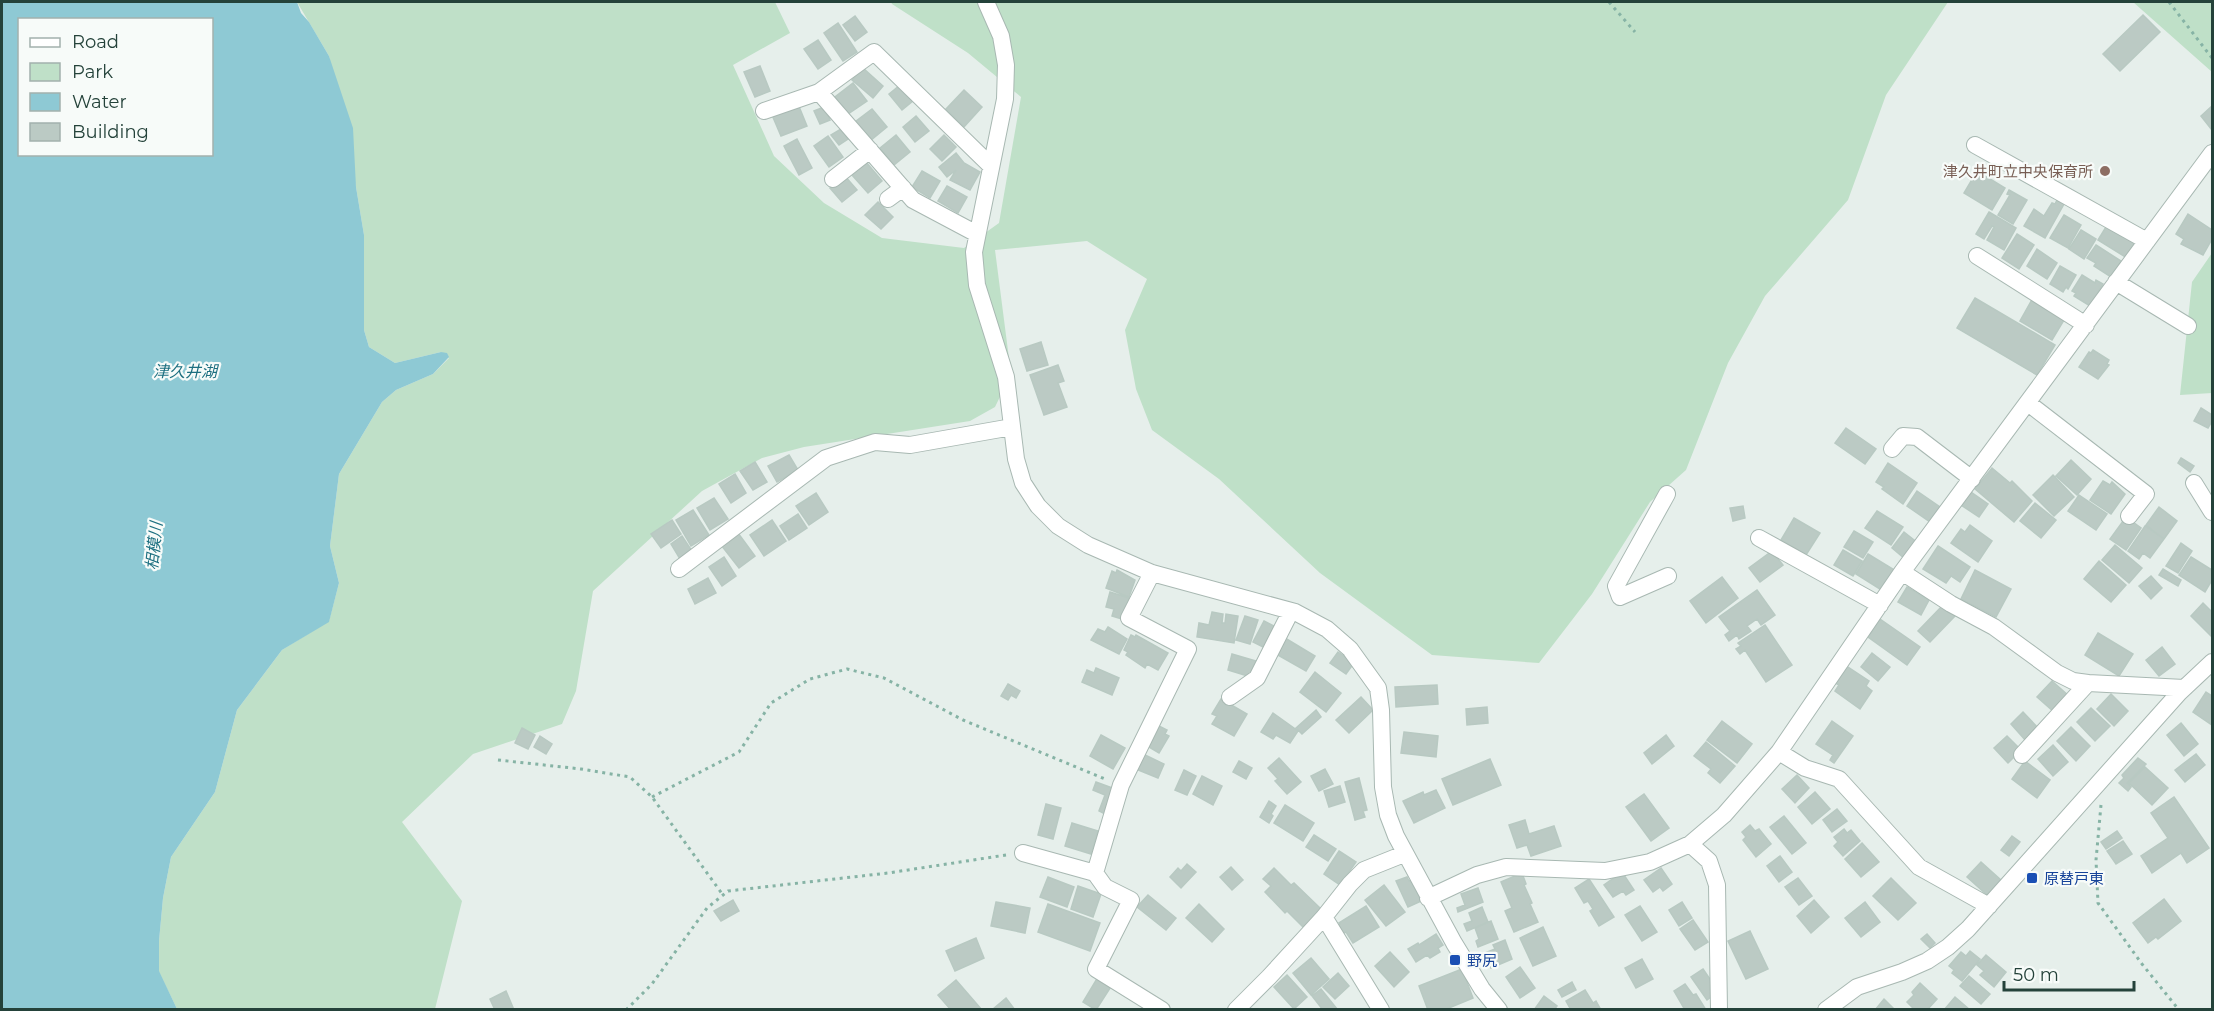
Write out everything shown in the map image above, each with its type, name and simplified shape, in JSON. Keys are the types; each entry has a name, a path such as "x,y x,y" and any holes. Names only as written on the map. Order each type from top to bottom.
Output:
{"street":[{"path":"986,2 1001,36 1006,65 1005,99 974,252 977,285 1006,377 1016,459 1023,483 1038,506 1058,526 1088,545 1152,573 1291,611 1327,629 1350,649 1378,688 1381,710 1383,787 1388,815 1404,854 1482,989 1499,1010"},
{"path":"764,111 819,92 874,52 991,166"},
{"path":"819,92 913,200 977,234"},
{"path":"1975,145 2147,241"},
{"path":"833,179 870,150"},
{"path":"1428,898 1477,874 1506,867 1605,871 1650,862 1690,844 1724,815 1779,752 1902,572 2212,153"},
{"path":"888,200 903,188"},
{"path":"1977,256 2086,325"},
{"path":"2116,282 2188,326"},
{"path":"2028,404 2145,495 2129,516"},
{"path":"679,569 826,458 875,442 910,445 1012,427"},
{"path":"1892,449 1903,436 1917,437 1972,479"},
{"path":"2194,483 2212,512"},
{"path":"1667,495 1616,586 1620,597 1668,576"},
{"path":"1759,538 1880,605"},
{"path":"1902,572 1951,604 1994,627 2057,673 2073,681 2184,688"},
{"path":"1095,873 1121,785 1188,649 1129,618 1152,573"},
{"path":"1230,697 1257,678 1291,611"},
{"path":"1826,1010 1857,987 1927,961 1962,935 2184,688 2212,662"},
{"path":"2022,755 2088,683"},
{"path":"1779,752 1806,768 1839,779 1919,867 1989,906"},
{"path":"1690,844 1709,861 1717,885 1719,1010"},
{"path":"1023,853 1095,873 1105,887 1131,900 1096,969 1162,1010"},
{"path":"1236,1010 1324,917 1364,870 1404,854"},
{"path":"1324,917 1382,1010"}],"path":[{"path":"1609,2 1635,32"},
{"path":"2169,2 2212,58"},
{"path":"652,797 739,752 771,703 810,679 847,669 884,678 963,720 1121,785"},
{"path":"498,760 630,777 652,797 723,895"},
{"path":"2104,778 2096,860 2098,903 2142,964 2180,1010"},
{"path":"626,1010 652,984 707,908 728,891 888,873 1023,853"}],"green space":[{"path":"297,2 775,2 790,33 733,65 774,156 824,203 882,238 964,248 999,223 1021,97 968,53 891,2 1948,2 1886,95 1848,200 1765,296 1728,363 1686,470 1650,502 1592,594 1539,663 1432,655 1320,573 1219,479 1152,430 1136,389 1125,330 1147,279 1087,241 995,250 1011,374 995,407 970,421 804,447 762,458 702,491 593,591 576,691 562,724 473,754 402,822 462,901 435,1009 177,1009 159,972 163,898 171,857 215,792 237,710 282,650 329,621 339,583 330,546 339,474 382,402 396,390 433,374 449,358 441,352 395,363 369,347 364,330 364,235 329,56"},
{"path":"2133,2 2212,2 2212,72"},
{"path":"2212,253 2212,393 2180,395 2192,282"}],"water":[{"name":"津久井湖","path":"2,2 297,2 301,13 329,56 353,128 356,187 364,235 364,330 369,347 395,363 441,352 447,353 449,357 433,374 396,390 382,402 339,474 330,546 339,583 329,622 282,650 237,710 215,792 171,857 163,898 159,971 177,1009 2,1009"}],"building":[{"path":"2143,15 2160,32 2120,71 2103,54"},
{"path":"855,16 867,32 855,41 843,25"},
{"path":"838,23 857,52 843,61 824,33"},
{"path":"818,40 831,60 818,69 804,49"},
{"path":"760,66 770,91 755,97 744,72"},
{"path":"863,68 883,86 873,98 852,80"},
{"path":"853,83 867,101 848,114 835,97"},
{"path":"900,85 913,101 902,110 889,94"},
{"path":"964,90 982,107 964,127 946,109"},
{"path":"798,104 807,126 781,136 772,115"},
{"path":"2212,106 2212,130 2201,116"},
{"path":"824,107 830,120 820,124 814,111"},
{"path":"872,109 887,127 870,141 855,122"},
{"path":"916,116 929,131 915,142 903,127"},
{"path":"841,129 848,139 839,145 831,135"},
{"path":"896,135 910,152 894,165 880,148"},
{"path":"944,135 956,147 942,161 930,149"},
{"path":"828,136 843,157 829,167 814,146"},
{"path":"797,139 812,168 799,175 784,146"},
{"path":"956,153 964,163 980,172 970,190 950,180 956,170 947,177 939,167"},
{"path":"866,162 882,181 868,193 852,175"},
{"path":"922,171 940,181 930,198 912,187"},
{"path":"1977,171 2005,188 1992,210 1964,193"},
{"path":"844,175 857,190 842,202 830,188"},
{"path":"947,186 967,197 958,213 938,201"},
{"path":"2009,190 2027,200 2013,224 1998,215 2010,195 2007,194"},
{"path":"2057,200 2064,204 2045,238 2024,226 2034,209 2044,216 2052,203 2055,204"},
{"path":"878,202 893,217 881,229 865,215"},
{"path":"1989,212 2016,228 2004,250 1987,240 1994,227 1992,226 1984,239 1976,234"},
{"path":"2188,214 2212,230 2212,239 2203,255 2181,244 2184,239 2176,234"},
{"path":"2064,215 2081,225 2068,248 2050,238"},
{"path":"2109,222 2138,240 2127,258 2098,240"},
{"path":"2081,230 2096,239 2084,259 2069,249"},
{"path":"2017,234 2034,245 2019,269 2002,258"},
{"path":"2096,245 2121,261 2111,277 2094,266 2096,263 2087,258"},
{"path":"2037,249 2057,263 2047,279 2027,266"},
{"path":"2060,266 2076,275 2068,289 2066,287 2063,292 2050,284"},
{"path":"2082,275 2095,283 2096,280 2103,284 2090,306 2074,296 2076,293 2072,291"},
{"path":"2034,296 2067,315 2052,340 2020,321"},
{"path":"1975,298 2055,345 2037,375 1957,328"},
{"path":"1041,342 1048,365 1027,371 1020,349"},
{"path":"2093,350 2109,360 2107,364 2109,365 2098,379 2079,367 2089,352"},
{"path":"1058,365 1064,381 1058,383 1067,407 1044,415 1030,375"},
{"path":"2201,408 2212,415 2208,428 2194,421"},
{"path":"1846,428 1876,449 1865,464 1835,443"},
{"path":"789,455 798,470 777,482 768,466"},
{"path":"2181,458 2194,466 2190,472 2178,463"},
{"path":"2071,460 2091,479 2077,495 2056,476"},
{"path":"755,462 767,482 753,490 740,471"},
{"path":"1888,463 1917,483 1903,504 1876,482"},
{"path":"1992,468 2010,483 2012,481 2032,501 2014,522 1975,489"},
{"path":"735,474 746,493 731,503 719,484"},
{"path":"2053,475 2074,497 2054,516 2033,495"},
{"path":"2103,481 2110,485 2112,482 2125,494 2111,514 2090,500"},
{"path":"1917,491 1940,507 1930,522 1907,506"},
{"path":"1971,492 1988,504 1979,517 1961,505"},
{"path":"816,493 828,512 809,525 796,506"},
{"path":"2079,495 2107,514 2096,530 2068,511"},
{"path":"714,498 728,519 710,530 697,508"},
{"path":"2035,503 2056,520 2041,538 2020,521"},
{"path":"1743,506 1745,518 1733,521 1730,508"},
{"path":"2159,507 2177,521 2164,539 2146,525"},
{"path":"693,510 709,535 691,546 676,520"},
{"path":"1877,511 1903,527 1891,545 1865,528"},
{"path":"798,514 807,528 789,540 780,526"},
{"path":"2126,517 2141,528 2126,550 2110,539"},
{"path":"1794,518 1820,533 1806,555 1781,540"},
{"path":"672,520 681,534 661,548 651,534"},
{"path":"772,520 786,541 764,556 750,535"},
{"path":"1970,525 1992,541 1978,562 1951,543 1961,529 1965,532"},
{"path":"2145,526 2164,539 2150,558 2143,553 2139,559 2128,551"},
{"path":"1854,531 1873,542 1863,558 1844,547"},
{"path":"1904,532 1918,543 1905,559 1892,548"},
{"path":"738,533 755,556 739,568 721,545"},
{"path":"682,536 692,551 680,559 671,544"},
{"path":"2181,543 2192,551 2178,573 2166,566"},
{"path":"2115,545 2142,568 2129,583 2102,560"},
{"path":"1938,546 1970,567 1960,582 1951,576 1946,583 1923,569"},
{"path":"1843,550 1862,561 1853,576 1834,565"},
{"path":"1772,551 1783,565 1760,582 1749,568"},
{"path":"1868,554 1896,571 1883,591 1856,574"},
{"path":"724,557 736,576 722,586 709,567"},
{"path":"2191,557 2212,570 2212,580 2205,592 2179,575"},
{"path":"2099,561 2126,585 2111,602 2084,579"},
{"path":"2163,569 2181,580 2178,586 2159,575"},
{"path":"1117,570 1135,580 1129,597 1106,588 1112,571 1116,573"},
{"path":"1975,570 2011,589 1996,617 1961,599"},
{"path":"2151,576 2162,588 2151,599 2139,586"},
{"path":"1722,577 1738,598 1706,623 1690,601"},
{"path":"708,578 716,593 695,604 688,589"},
{"path":"1907,587 1929,600 1921,615 1898,602"},
{"path":"1757,590 1775,615 1761,625 1757,619 1747,626 1751,631 1739,639 1737,635 1729,641 1725,635 1730,631 1719,617"},
{"path":"1110,592 1129,598 1122,619 1112,616 1114,609 1106,607"},
{"path":"2203,603 2212,612 2212,637 2191,616"},
{"path":"1943,605 1955,616 1930,642 1918,631"},
{"path":"1212,612 1223,614 1222,623 1225,623 1226,614 1238,616 1234,643 1197,637 1199,623 1209,625"},
{"path":"1245,616 1258,620 1250,644 1236,640"},
{"path":"1880,619 1920,647 1907,665 1868,637"},
{"path":"1264,621 1278,628 1267,649 1253,642"},
{"path":"1765,625 1792,665 1766,682 1745,650 1740,654 1736,649 1741,646 1738,643"},
{"path":"1108,627 1127,639 1119,654 1091,640 1098,629 1105,632"},
{"path":"2098,633 2133,654 2119,676 2085,655"},
{"path":"1131,635 1135,637 1136,635 1168,653 1158,670 1147,664 1145,668 1126,655 1128,652 1124,650"},
{"path":"1285,638 1315,656 1306,671 1276,654"},
{"path":"2162,647 2175,664 2159,676 2146,660"},
{"path":"1338,652 1354,663 1346,674 1330,663"},
{"path":"1872,653 1890,667 1878,681 1861,667"},
{"path":"1232,654 1256,661 1251,677 1228,670"},
{"path":"1845,665 1869,681 1866,686 1872,691 1860,709 1835,691 1839,685 1834,682"},
{"path":"1096,668 1119,678 1112,695 1082,682 1087,670 1094,673"},
{"path":"1315,672 1341,693 1326,712 1300,692"},
{"path":"2052,681 2069,696 2054,712 2037,697"},
{"path":"1008,684 1020,691 1016,698 1011,695 1008,700 1001,696"},
{"path":"1437,685 1438,704 1396,707 1395,687"},
{"path":"2206,692 2212,696 2212,725 2193,712"},
{"path":"2111,694 2128,711 2114,726 2097,709"},
{"path":"1361,697 1373,710 1349,733 1336,720"},
{"path":"1221,699 1247,714 1234,736 1212,724 1217,716 1212,714"},
{"path":"1487,707 1488,723 1467,725 1466,709"},
{"path":"2091,708 2110,726 2095,741 2077,722"},
{"path":"1316,710 1321,717 1302,734 1296,728"},
{"path":"2023,712 2039,729 2026,741 2011,724"},
{"path":"1273,713 1298,731 1290,743 1276,735 1273,739 1261,732"},
{"path":"1722,721 1752,744 1737,763 1707,740"},
{"path":"1832,721 1853,736 1834,763 1830,760 1833,755 1816,744"},
{"path":"2181,723 2198,744 2184,756 2167,735"},
{"path":"1159,726 1167,730 1165,734 1169,736 1159,753 1144,744"},
{"path":"2071,727 2090,746 2076,761 2057,741"},
{"path":"522,728 535,735 528,749 515,743"},
{"path":"1404,732 1438,736 1436,757 1401,753"},
{"path":"1101,735 1125,748 1113,769 1090,756"},
{"path":"1666,735 1674,746 1652,764 1644,753"},
{"path":"540,736 552,744 546,754 534,747"},
{"path":"2007,736 2021,750 2008,763 1994,748"},
{"path":"1706,742 1735,766 1720,783 1708,773 1711,769 1694,756"},
{"path":"2053,745 2068,762 2053,776 2038,759"},
{"path":"1143,754 1164,764 1158,778 1136,769"},
{"path":"2196,754 2205,765 2185,782 2175,770"},
{"path":"1279,758 1301,782 1287,794 1275,781 1278,779 1268,768"},
{"path":"2138,758 2146,764 2127,783 2131,787 2128,791 2119,783 2124,778 2122,775"},
{"path":"1490,759 1501,785 1453,805 1442,779"},
{"path":"1239,761 1252,768 1246,779 1233,772"},
{"path":"2025,761 2050,780 2037,798 2012,779"},
{"path":"2145,767 2168,788 2152,805 2129,783"},
{"path":"1325,769 1333,784 1319,791 1311,776"},
{"path":"1184,770 1196,776 1187,795 1175,790"},
{"path":"1797,775 1809,788 1795,803 1782,789"},
{"path":"1202,776 1222,786 1213,805 1193,794"},
{"path":"1359,778 1367,810 1363,811 1365,817 1355,820 1345,782"},
{"path":"1096,782 1115,789 1105,814 1099,811 1105,795 1093,790"},
{"path":"1340,786 1345,802 1329,807 1324,791"},
{"path":"1436,790 1445,808 1414,823 1403,801 1423,792 1424,795"},
{"path":"1815,792 1830,809 1812,824 1798,807"},
{"path":"1644,794 1669,828 1651,841 1626,807"},
{"path":"2174,797 2209,848 2187,863 2181,853 2152,873 2141,856 2168,838 2151,813"},
{"path":"1269,801 1276,806 1269,823 1260,817"},
{"path":"1046,804 1061,808 1053,839 1038,835"},
{"path":"1285,805 1314,823 1303,841 1274,823"},
{"path":"1837,809 1847,821 1832,832 1823,820"},
{"path":"1784,816 1806,843 1792,854 1770,827"},
{"path":"1525,820 1529,834 1554,826 1561,846 1531,856 1527,845 1517,848 1509,825"},
{"path":"1072,823 1098,831 1091,854 1065,846"},
{"path":"1750,825 1755,831 1759,829 1771,844 1756,857 1743,840 1746,837 1742,832"},
{"path":"1844,829 1847,833 1851,830 1860,841 1843,856 1834,846 1838,842 1834,837"},
{"path":"2117,831 2122,838 2106,849 2101,842"},
{"path":"1314,835 1336,849 1328,861 1306,847"},
{"path":"2012,836 2020,842 2009,856 2001,850"},
{"path":"2123,841 2132,854 2116,864 2107,851"},
{"path":"1862,843 1879,862 1861,877 1845,859"},
{"path":"1339,851 1356,862 1340,885 1324,874"},
{"path":"1780,856 1792,872 1779,882 1767,866"},
{"path":"1981,862 2001,880 1987,895 1967,877"},
{"path":"1187,864 1196,872 1181,888 1170,877 1178,868 1181,871"},
{"path":"1231,867 1243,880 1232,890 1220,877"},
{"path":"1274,868 1291,885 1294,883 1321,909 1303,927 1287,911 1285,913 1265,892 1271,886 1263,879"},
{"path":"1661,868 1672,884 1663,891 1660,887 1653,892 1644,880"},
{"path":"1622,872 1634,890 1626,895 1623,891 1613,897 1604,885"},
{"path":"1522,873 1526,884 1524,885 1532,903 1530,904 1538,922 1514,932 1505,911 1512,908 1501,882"},
{"path":"1048,877 1074,887 1067,907 1040,897"},
{"path":"1407,877 1409,881 1412,880 1421,901 1408,907 1396,881"},
{"path":"1798,878 1812,896 1799,905 1785,887"},
{"path":"1891,878 1916,903 1898,920 1873,896"},
{"path":"1589,879 1614,917 1599,926 1590,911 1593,909 1588,901 1584,903 1575,888"},
{"path":"1384,885 1405,912 1386,926 1365,900"},
{"path":"1078,886 1101,894 1093,917 1071,909"},
{"path":"1478,888 1483,902 1458,912 1457,908 1465,905 1461,894"},
{"path":"1148,895 1176,918 1166,930 1137,907"},
{"path":"2164,899 2181,921 2158,939 2156,937 2148,943 2133,923"},
{"path":"733,900 739,911 721,921 714,911"},
{"path":"1814,900 1829,917 1811,933 1797,916"},
{"path":"996,902 1030,908 1025,933 991,926"},
{"path":"1682,902 1692,918 1679,926 1669,910"},
{"path":"1865,902 1880,922 1861,937 1845,918"},
{"path":"1048,904 1100,923 1090,951 1038,932"},
{"path":"1199,904 1224,929 1212,942 1186,918"},
{"path":"1366,906 1379,927 1353,943 1346,932 1342,934 1337,926"},
{"path":"1640,906 1657,932 1642,941 1625,915"},
{"path":"1482,907 1488,922 1467,931 1464,924 1472,921 1469,913"},
{"path":"1693,920 1708,942 1695,950 1680,929"},
{"path":"1491,921 1498,939 1478,947 1476,941 1479,939 1475,928"},
{"path":"1543,927 1556,956 1533,966 1520,938"},
{"path":"1750,931 1768,969 1746,979 1728,941"},
{"path":"1436,934 1443,945 1438,948 1440,952 1430,958 1427,955 1416,962 1408,949"},
{"path":"1927,934 1935,943 1930,948 1921,939"},
{"path":"976,938 984,958 955,971 946,951"},
{"path":"1505,940 1512,959 1491,968 1485,953 1495,949 1493,945"},
{"path":"1970,951 1980,959 1962,981 1952,973 1954,970 1949,966 1961,952 1966,956"},
{"path":"1390,952 1409,972 1394,987 1375,966"},
{"path":"1986,955 2006,972 1994,987 1980,975 1984,971 1977,965"},
{"path":"1311,958 1329,979 1311,995 1293,973"},
{"path":"1642,959 1653,979 1636,988 1625,968"},
{"path":"1520,967 1535,988 1520,998 1506,977"},
{"path":"1462,969 1473,998 1444,1010 1428,1010 1419,986"},
{"path":"1703,969 1714,985 1715,994 1707,1000 1691,977"},
{"path":"1338,973 1349,986 1335,999 1323,987"},
{"path":"1287,975 1307,997 1294,1009 1274,987"},
{"path":"1969,976 1990,994 1981,1004 1960,986"},
{"path":"1098,977 1112,985 1096,1010 1083,1002"},
{"path":"956,980 982,1010 951,1010 938,995"},
{"path":"1572,982 1576,990 1562,997 1558,990"},
{"path":"1920,983 1937,999 1927,1010 1915,1010 1907,1002 1914,995 1912,992"},
{"path":"1685,984 1693,995 1696,994 1706,1010 1685,1010 1674,991"},
{"path":"1321,989 1336,1010 1323,1010 1312,996"},
{"path":"1585,990 1593,1003 1596,1001 1601,1010 1571,1010 1566,1001"},
{"path":"506,991 514,1010 495,1010 490,999"},
{"path":"1544,996 1557,1006 1554,1010 1534,1010"},
{"path":"1955,997 1970,1010 1944,1010"},
{"path":"1006,998 1015,1010 993,1009"},
{"path":"1884,999 1895,1010 1875,1010"}],"place":[{"name":"津久井町立中央保育所","path":"2105,171"},
{"name":"原替戸東","path":"2032,878"},
{"name":"野尻","path":"1455,960"}],"water label":[{"name":"相模川","path":"154,546"}]}
